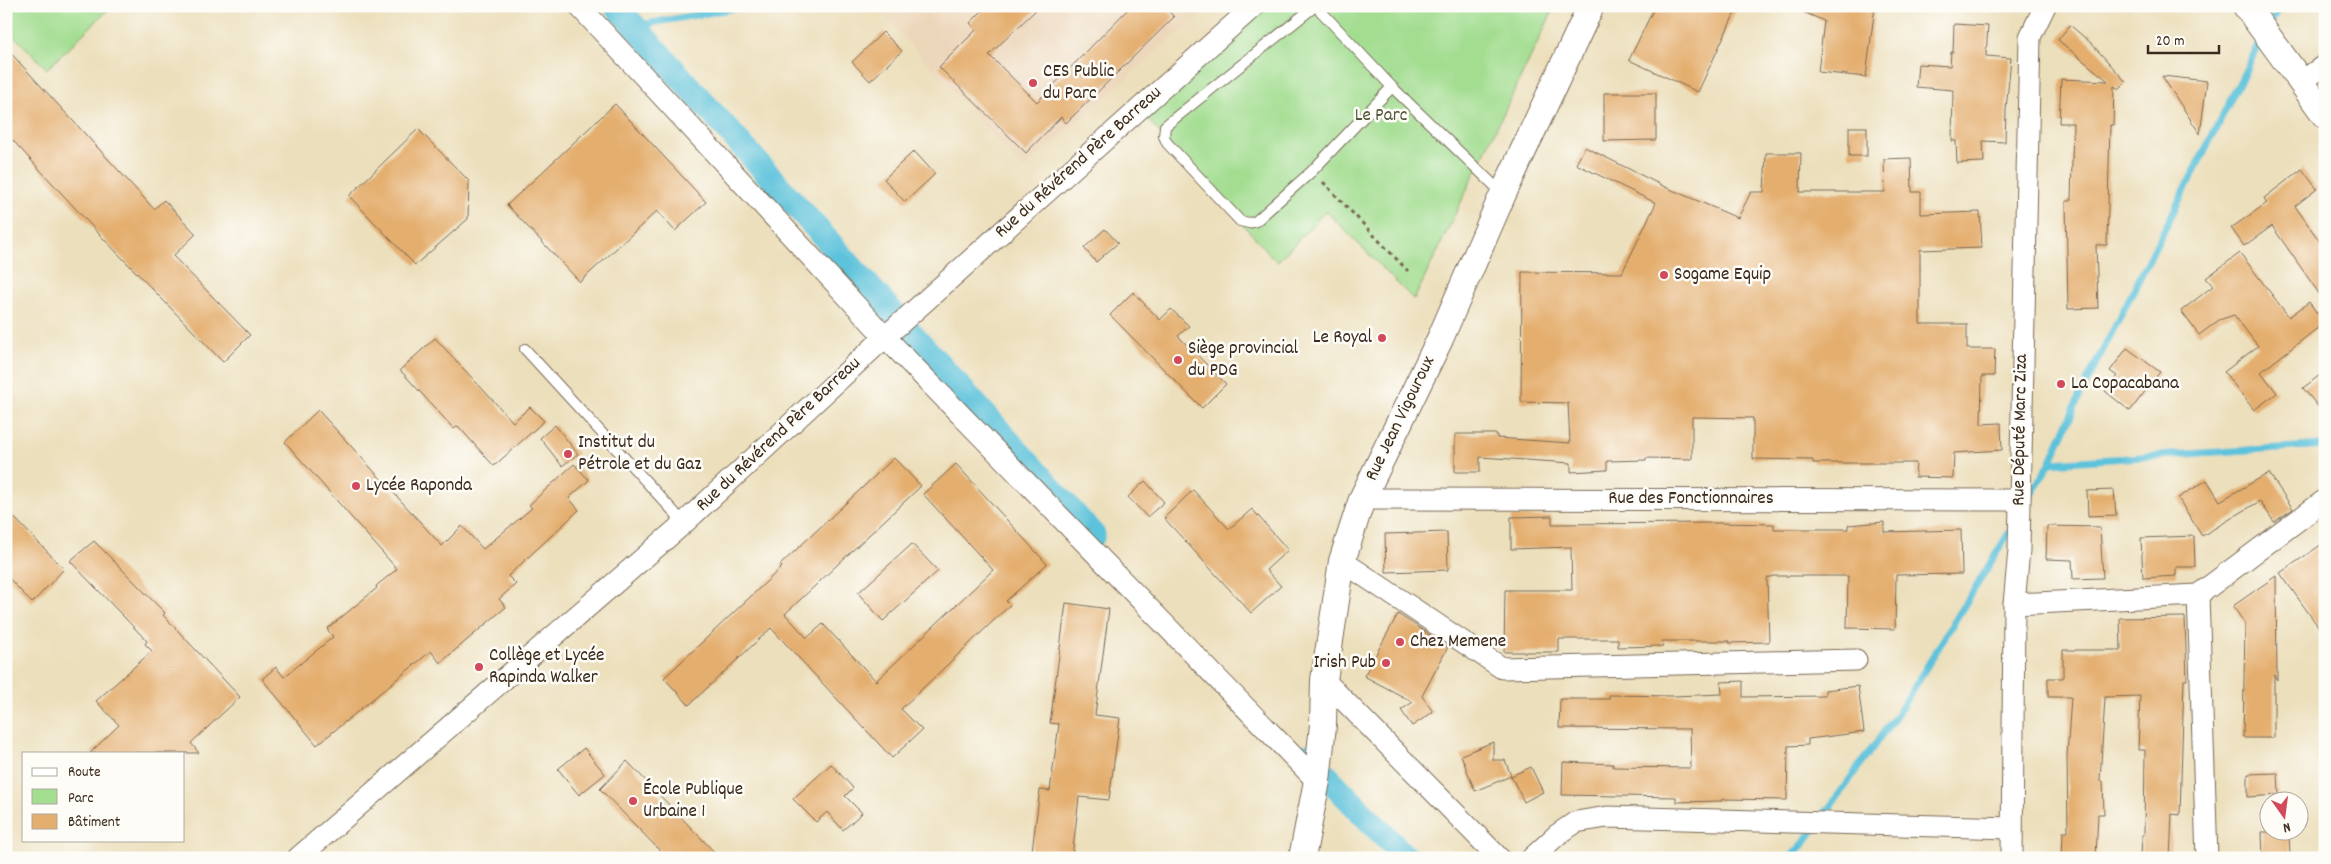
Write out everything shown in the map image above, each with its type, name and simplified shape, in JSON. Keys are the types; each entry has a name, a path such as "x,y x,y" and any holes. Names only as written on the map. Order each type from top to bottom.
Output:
{"street":[{"path":"579,6 889,334 1317,780"},
{"name":"Rue du Révérend Père Barreau","path":"298,858 684,523 914,311 1254,6"},
{"name":"Rue Jean Vigouroux","path":"1302,858 1317,780 1323,725 1324,680 1342,561 1362,499 1440,339 1503,194 1591,6"},
{"name":"Rue Député Marc Ziza","path":"2012,858 2014,604 2019,550 2030,37 2045,6"},
{"path":"2248,8 2325,115"},
{"path":"2301,82 2325,65"},
{"name":"Rue des Fonctionnaires","path":"1362,499 2019,504"},
{"path":"2014,604 2198,595 2325,500"},
{"path":"1342,561 1502,668 1856,660"},
{"path":"2198,595 2207,858"},
{"path":"1324,680 1498,858"},
{"path":"1532,858 1557,835 1576,822 1607,818 2012,828"}],"lane":[{"path":"1392,87 1312,171 1256,221 1249,223 1240,221 1167,143 1163,131 1165,126 1316,6 1392,87 1503,194"},
{"path":"526,349 684,523"}],"path":[{"path":"1312,171 1408,271"}],"shaded area":[{"name":"CES Public du Parc","path":"876,6 1209,6 1023,169"}],"green space":[{"path":"6,6 112,6 47,69 6,28"},
{"name":"Le Parc","path":"1262,6 1555,6 1414,300 1326,211 1277,262 1139,110"}],"building":[{"path":"987,6 1040,6 989,55 1037,102 1131,6 1164,6 1174,17 1066,123 1061,117 1026,153 939,67 976,30 970,23"},
{"path":"1655,6 1738,6 1698,92 1629,60"},
{"path":"1790,6 1875,6 1866,77 1818,72 1824,21"},
{"path":"1954,24 1988,26 1986,56 2011,58 2005,142 1983,141 1984,162 1957,163 1956,141 1952,141 1953,90 1916,87 1918,64 1950,66 1951,52 1953,52"},
{"path":"2070,25 2091,43 2126,82 2119,89 2114,86 2113,125 2110,125 2107,245 2096,245 2098,308 2068,309 2066,201 2071,201 2073,123 2059,123 2061,79 2108,81 2058,40"},
{"path":"883,32 902,51 870,81 852,62"},
{"path":"6,48 154,209 164,200 196,234 173,256 250,335 223,362 99,234 6,133"},
{"path":"2162,76 2207,81 2200,134"},
{"path":"1604,93 1656,93 1656,140 1604,141"},
{"path":"615,104 706,202 675,231 657,211 580,282 507,205"},
{"path":"1849,127 1867,127 1867,156 1849,156"},
{"path":"418,129 469,181 468,219 415,265 349,196"},
{"path":"1585,147 1665,187 1738,218 1751,192 1764,192 1766,153 1801,153 1800,192 1885,192 1884,159 1911,158 1912,192 1921,192 1921,214 1980,212 1982,248 1920,250 1920,324 1967,324 1967,349 1995,349 1994,376 1982,376 1981,424 2001,423 2002,450 1954,453 1953,478 1915,477 1916,463 1813,463 1813,460 1753,459 1753,418 1692,417 1692,459 1646,458 1646,460 1607,461 1607,470 1571,472 1571,463 1480,457 1480,472 1455,472 1455,434 1497,434 1497,438 1570,443 1568,403 1521,402 1522,272 1622,273 1656,203 1576,164"},
{"path":"914,151 935,174 905,202 884,179"},
{"path":"2302,169 2317,189 2295,206 2325,249 2325,302 2272,226 2244,246 2231,228 2267,203 2264,198"},
{"path":"1105,229 1118,243 1096,262 1084,248"},
{"path":"2240,253 2289,317 2309,302 2324,323 2261,372 2277,393 2254,410 2224,372 2258,346 2234,315 2219,320 2199,335 2181,311 2213,286 2206,278"},
{"name":"Siège provincial du PDG","path":"1133,292 1160,320 1171,309 1189,326 1178,336 1226,384 1202,408 1110,315"},
{"path":"435,338 513,422 530,407 544,421 494,466 458,426 454,429 400,370"},
{"path":"2127,348 2160,372 2130,411 2105,391 2117,376 2110,371"},
{"path":"2325,371 2325,415 2303,388"},
{"path":"318,410 442,546 462,526 483,549 532,508 529,505 574,464 589,480 569,498 579,510 508,576 516,584 499,599 506,607 440,663 431,651 317,745 262,679 276,667 284,677 333,637 327,629 397,569 285,442"},
{"path":"555,425 578,454 562,466 540,438"},
{"path":"894,458 921,486 785,614 807,638 823,624 876,681 993,570 923,494 956,464 1047,564 1006,601 1010,605 901,709 922,730 892,758 771,628 689,705 664,678"},
{"path":"2269,473 2293,509 2274,522 2260,501 2202,536 2178,498 2207,480 2220,501"},
{"path":"1145,481 1164,502 1147,517 1128,497"},
{"path":"1193,490 1229,529 1252,509 1288,550 1266,570 1281,586 1251,613 1164,518"},
{"path":"2114,490 2116,515 2088,516 2087,491"},
{"path":"6,509 64,569 32,603 6,575"},
{"path":"1552,516 1552,524 1715,523 1774,524 1774,529 1848,529 1848,525 1884,522 1884,532 1961,530 1962,574 1896,575 1895,629 1847,628 1848,576 1774,576 1767,578 1769,642 1662,641 1663,646 1618,647 1618,639 1559,639 1559,652 1504,652 1505,590 1572,590 1571,547 1511,549 1511,517"},
{"path":"2047,526 2100,527 2103,578 2073,579 2072,560 2046,559"},
{"path":"1447,532 1448,570 1386,572 1385,534"},
{"path":"2194,536 2195,567 2176,567 2176,576 2143,578 2141,538"},
{"path":"94,541 165,613 163,615 240,697 191,743 199,753 91,752 119,725 96,701 152,651 145,644 147,641 70,561"},
{"path":"2325,542 2325,636 2280,573"},
{"path":"912,544 938,571 883,621 858,593"},
{"path":"2276,576 2277,680 2274,675 2274,738 2243,738 2245,624 2233,606"},
{"path":"1066,603 1109,609 1095,715 1120,718 1109,800 1079,797 1072,858 1031,858 1040,790 1050,791 1059,724 1050,723"},
{"path":"1398,614 1448,647 1422,696 1433,712 1412,726 1401,710 1413,702 1364,676"},
{"path":"2185,617 2187,680 2184,680 2180,815 2172,814 2170,858 2141,858 2142,835 2144,835 2145,750 2138,750 2140,696 2105,697 2100,781 2103,781 2104,814 2098,814 2096,858 2062,858 2063,832 2068,832 2067,756 2071,697 2048,697 2048,678 2063,678 2063,650 2121,650 2120,618"},
{"path":"1743,681 1743,697 1825,696 1825,690 1858,686 1864,732 1808,739 1808,745 1788,746 1787,800 1722,799 1722,801 1676,802 1676,797 1562,795 1563,762 1613,764 1613,767 1691,768 1690,729 1559,728 1560,699 1609,699 1609,695 1673,696 1722,694 1721,682"},
{"path":"1493,742 1493,760 1505,760 1511,776 1475,791 1461,755"},
{"path":"584,748 605,774 579,795 558,769"},
{"path":"627,761 720,858 667,858 600,789"},
{"path":"831,764 853,788 845,796 862,813 843,830 827,812 816,822 793,799"},
{"path":"1531,767 1543,792 1524,802 1511,776"},
{"path":"2278,773 2279,792 2258,792 2258,796 2248,797 2248,774"},
{"path":"2262,842 2289,842 2290,858 2263,858"}],"waterway":[{"path":"616,6 1093,535"},
{"path":"635,26 746,6"},
{"path":"2269,27 2280,6"},
{"path":"2050,463 2080,395 2262,38"},
{"path":"2026,503 2050,463 2325,445"},
{"path":"1790,858 1803,844 1902,707 2013,526"},
{"path":"1307,756 1406,858"}],"place":[{"name":"CES Public du Parc","path":"1033,83"},
{"name":"Sogame Equip","path":"1664,275"},
{"name":"Le Royal","path":"1382,338"},
{"name":"Siège provincial du PDG","path":"1178,360"},
{"name":"La Copacabana","path":"2061,384"},
{"name":"Institut du Pétrole et du Gaz","path":"568,454"},
{"name":"Lycée Raponda","path":"356,486"},
{"name":"Chez Memene","path":"1400,642"},
{"name":"Irish Pub","path":"1386,663"},
{"name":"Collège et Lycée Rapinda Walker","path":"479,667"},
{"name":"École Publique Urbaine 1","path":"633,801"}]}
